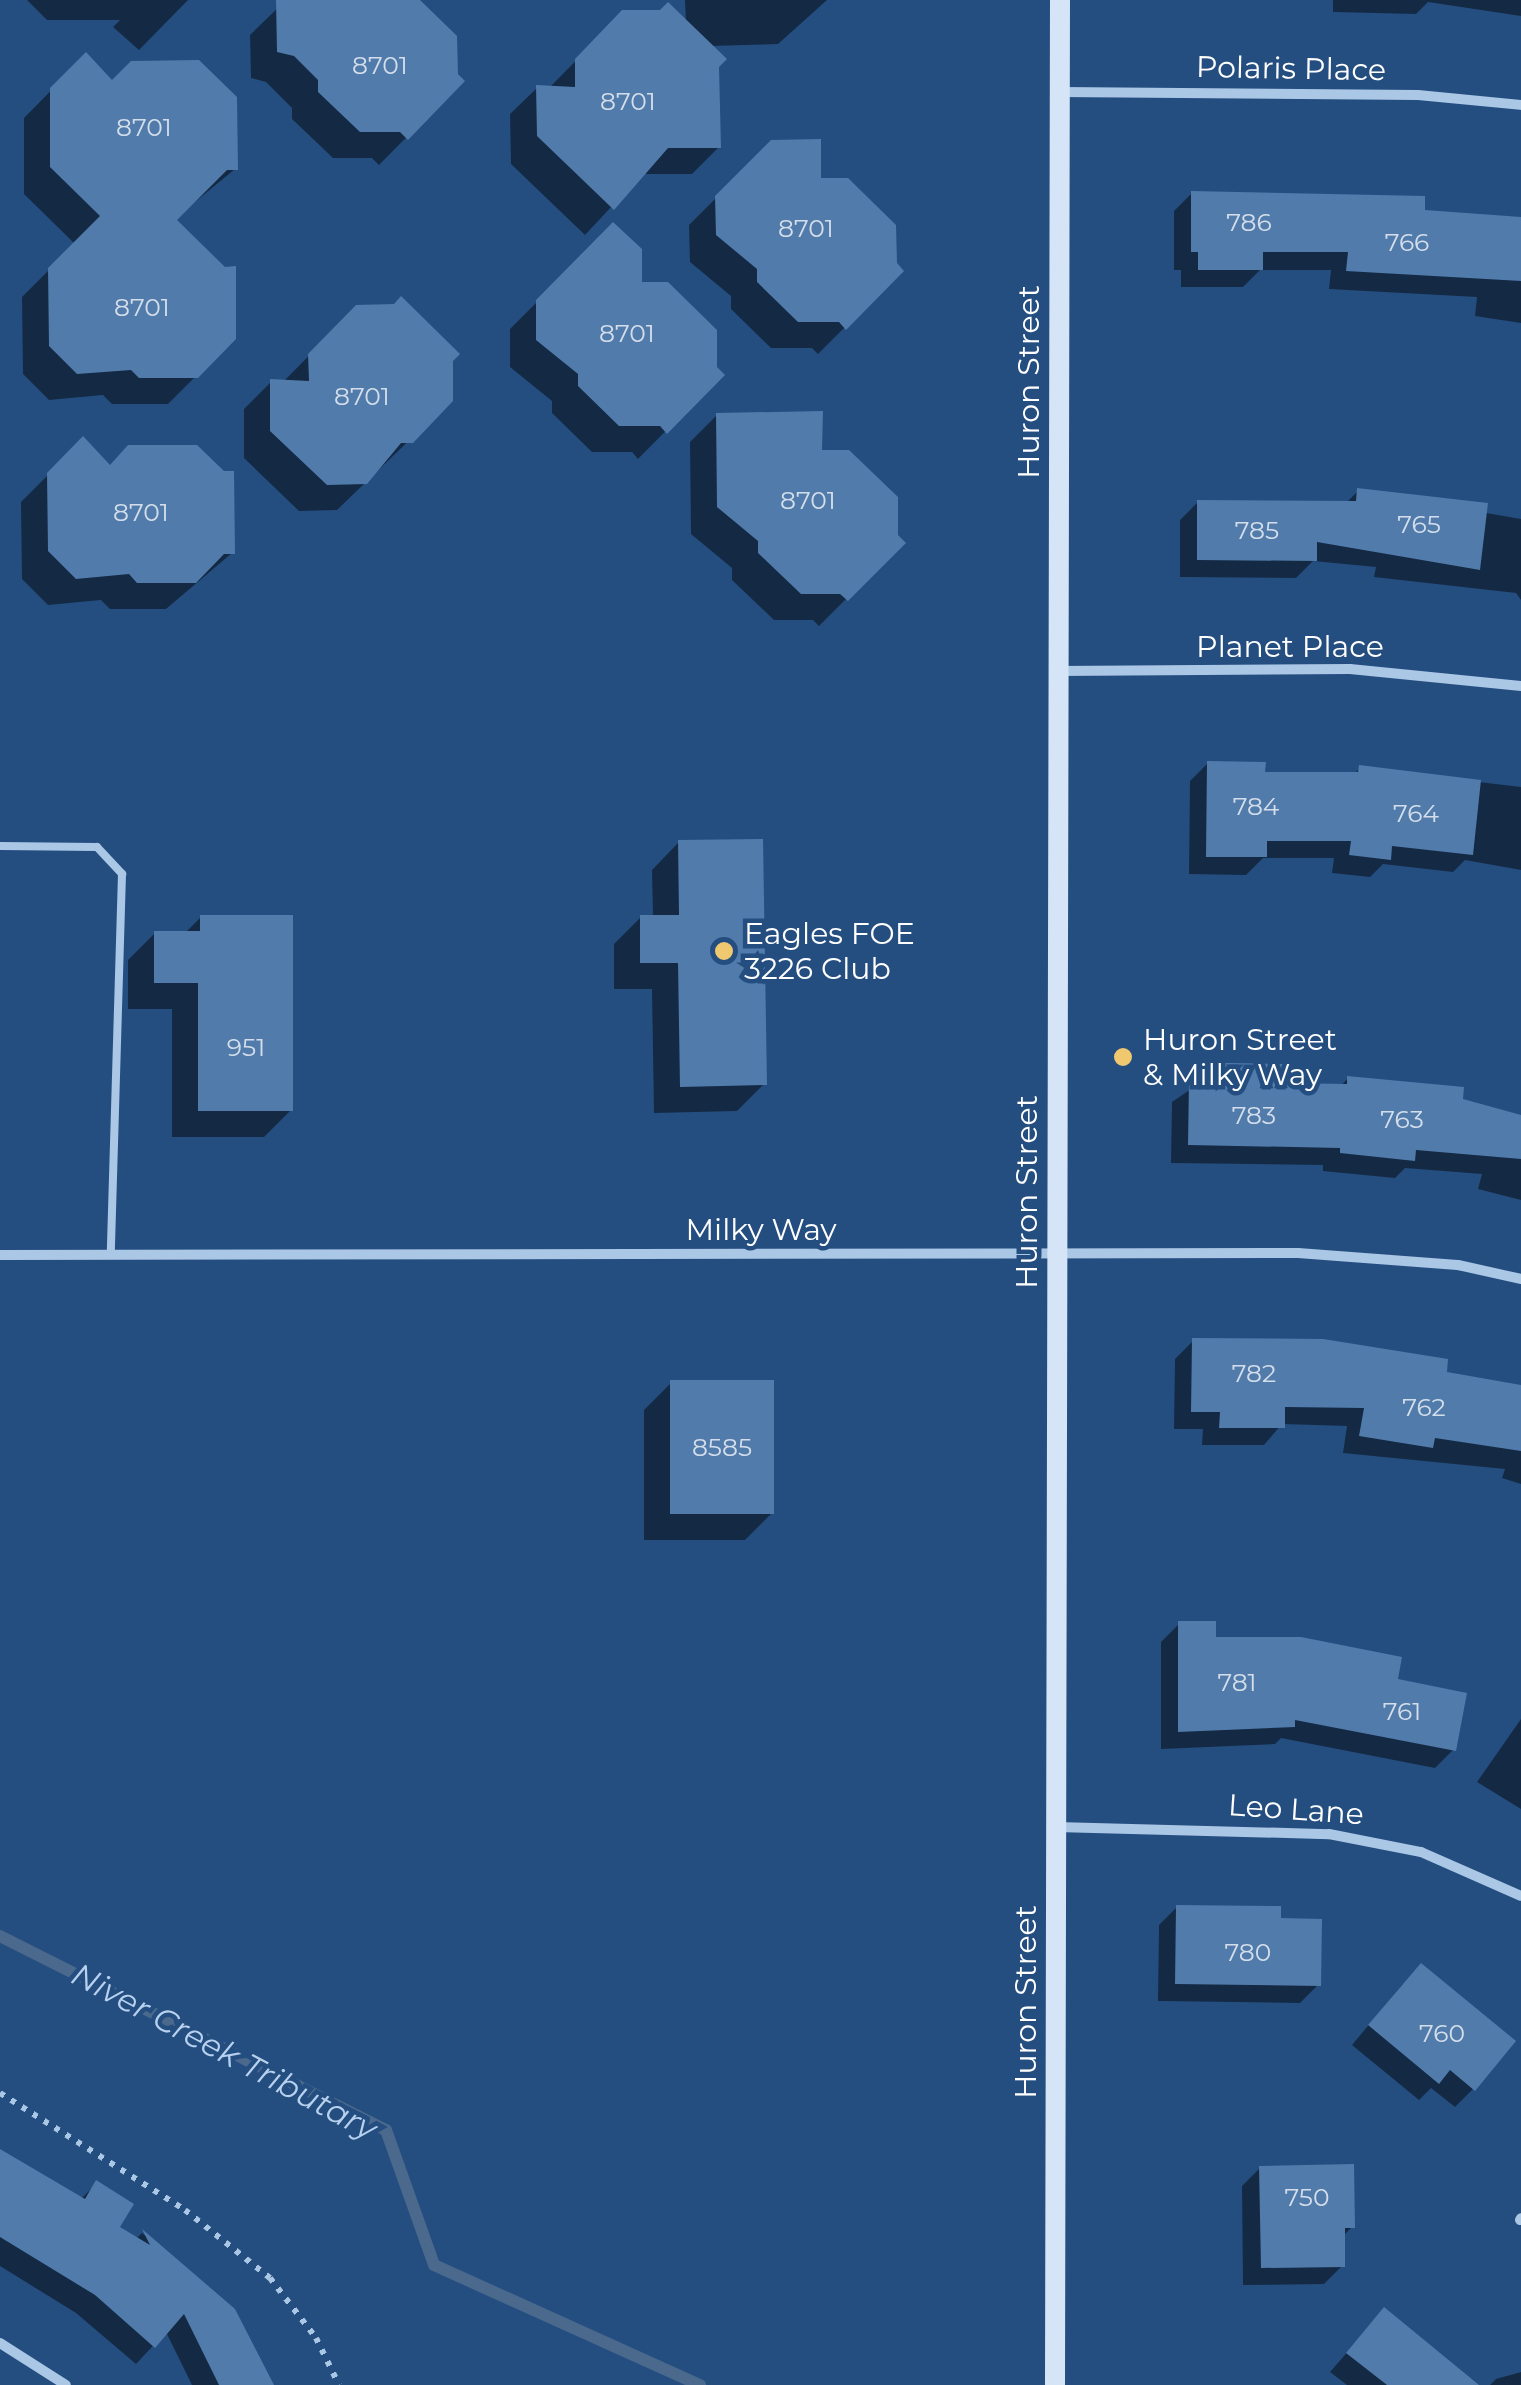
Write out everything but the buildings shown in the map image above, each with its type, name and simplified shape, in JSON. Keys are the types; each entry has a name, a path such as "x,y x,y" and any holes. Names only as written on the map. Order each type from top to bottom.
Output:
{"main road":[{"name":"Huron Street","path":"1054,2385 1060,0"}],"street":[{"name":"Polaris Place","path":"1060,92 1418,95 1521,104"},
{"name":"Planet Place","path":"1058,670 1350,669 1521,686"},
{"name":"Milky Way","path":"0,1255 1298,1253 1458,1266 1521,1279"},
{"name":"Leo Lane","path":"1056,1827 1346,1837 1421,1852 1521,1896"},
{"path":"0,2343 66,2385"}],"lane":[{"path":"0,846 97,846 122,874 111,1255"}],"path":[{"path":"0,2094 185,2210 270,2278 316,2338 339,2385"}],"waterway":[{"name":"Niver Creek Tributary","path":"0,1936 386,2130 434,2265 700,2385"}],"place":[{"name":"Eagles FOE 3226 Club","path":"724,951"},
{"name":"Huron Street & Milky Way","path":"1123,1057"}]}
